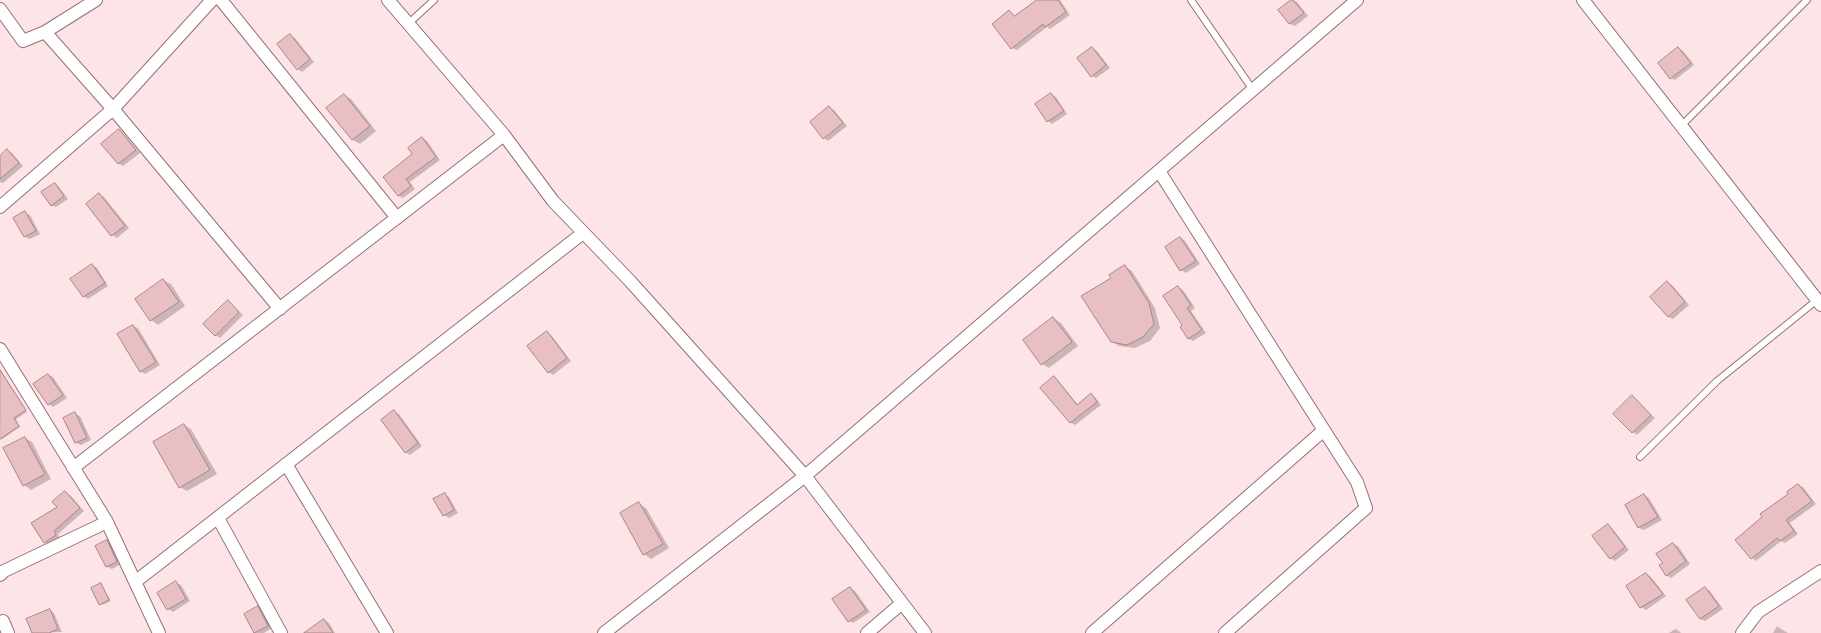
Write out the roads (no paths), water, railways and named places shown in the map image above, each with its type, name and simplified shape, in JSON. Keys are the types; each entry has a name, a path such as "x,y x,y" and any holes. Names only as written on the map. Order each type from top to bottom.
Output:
{"street":[{"path":"0,9 23,41 45,32 96,0"},
{"path":"0,207 113,109 212,0"},
{"path":"221,0 397,218"},
{"path":"388,0 504,136 553,201 583,234 630,281 805,476 925,633"},
{"path":"604,633 805,476 1357,0"},
{"path":"1583,0 1819,303"},
{"path":"45,32 113,109 280,309"},
{"path":"73,468 504,136"},
{"path":"1159,171 1357,482 1366,508 1224,633"},
{"path":"135,582 583,234"},
{"path":"0,349 107,522 159,633"},
{"path":"1092,633 1324,430"},
{"path":"286,464 387,633"},
{"path":"218,518 282,633"},
{"path":"0,575 4,571 107,522"},
{"path":"1742,633 1758,612 1821,571"},
{"path":"867,633 902,603"},
{"path":"0,623 3,621 8,633"}],"lane":[{"path":"409,23 434,0"},
{"path":"1191,0 1253,90"},
{"path":"1681,126 1807,0"},
{"path":"1640,456 1717,381 1819,303"}]}
